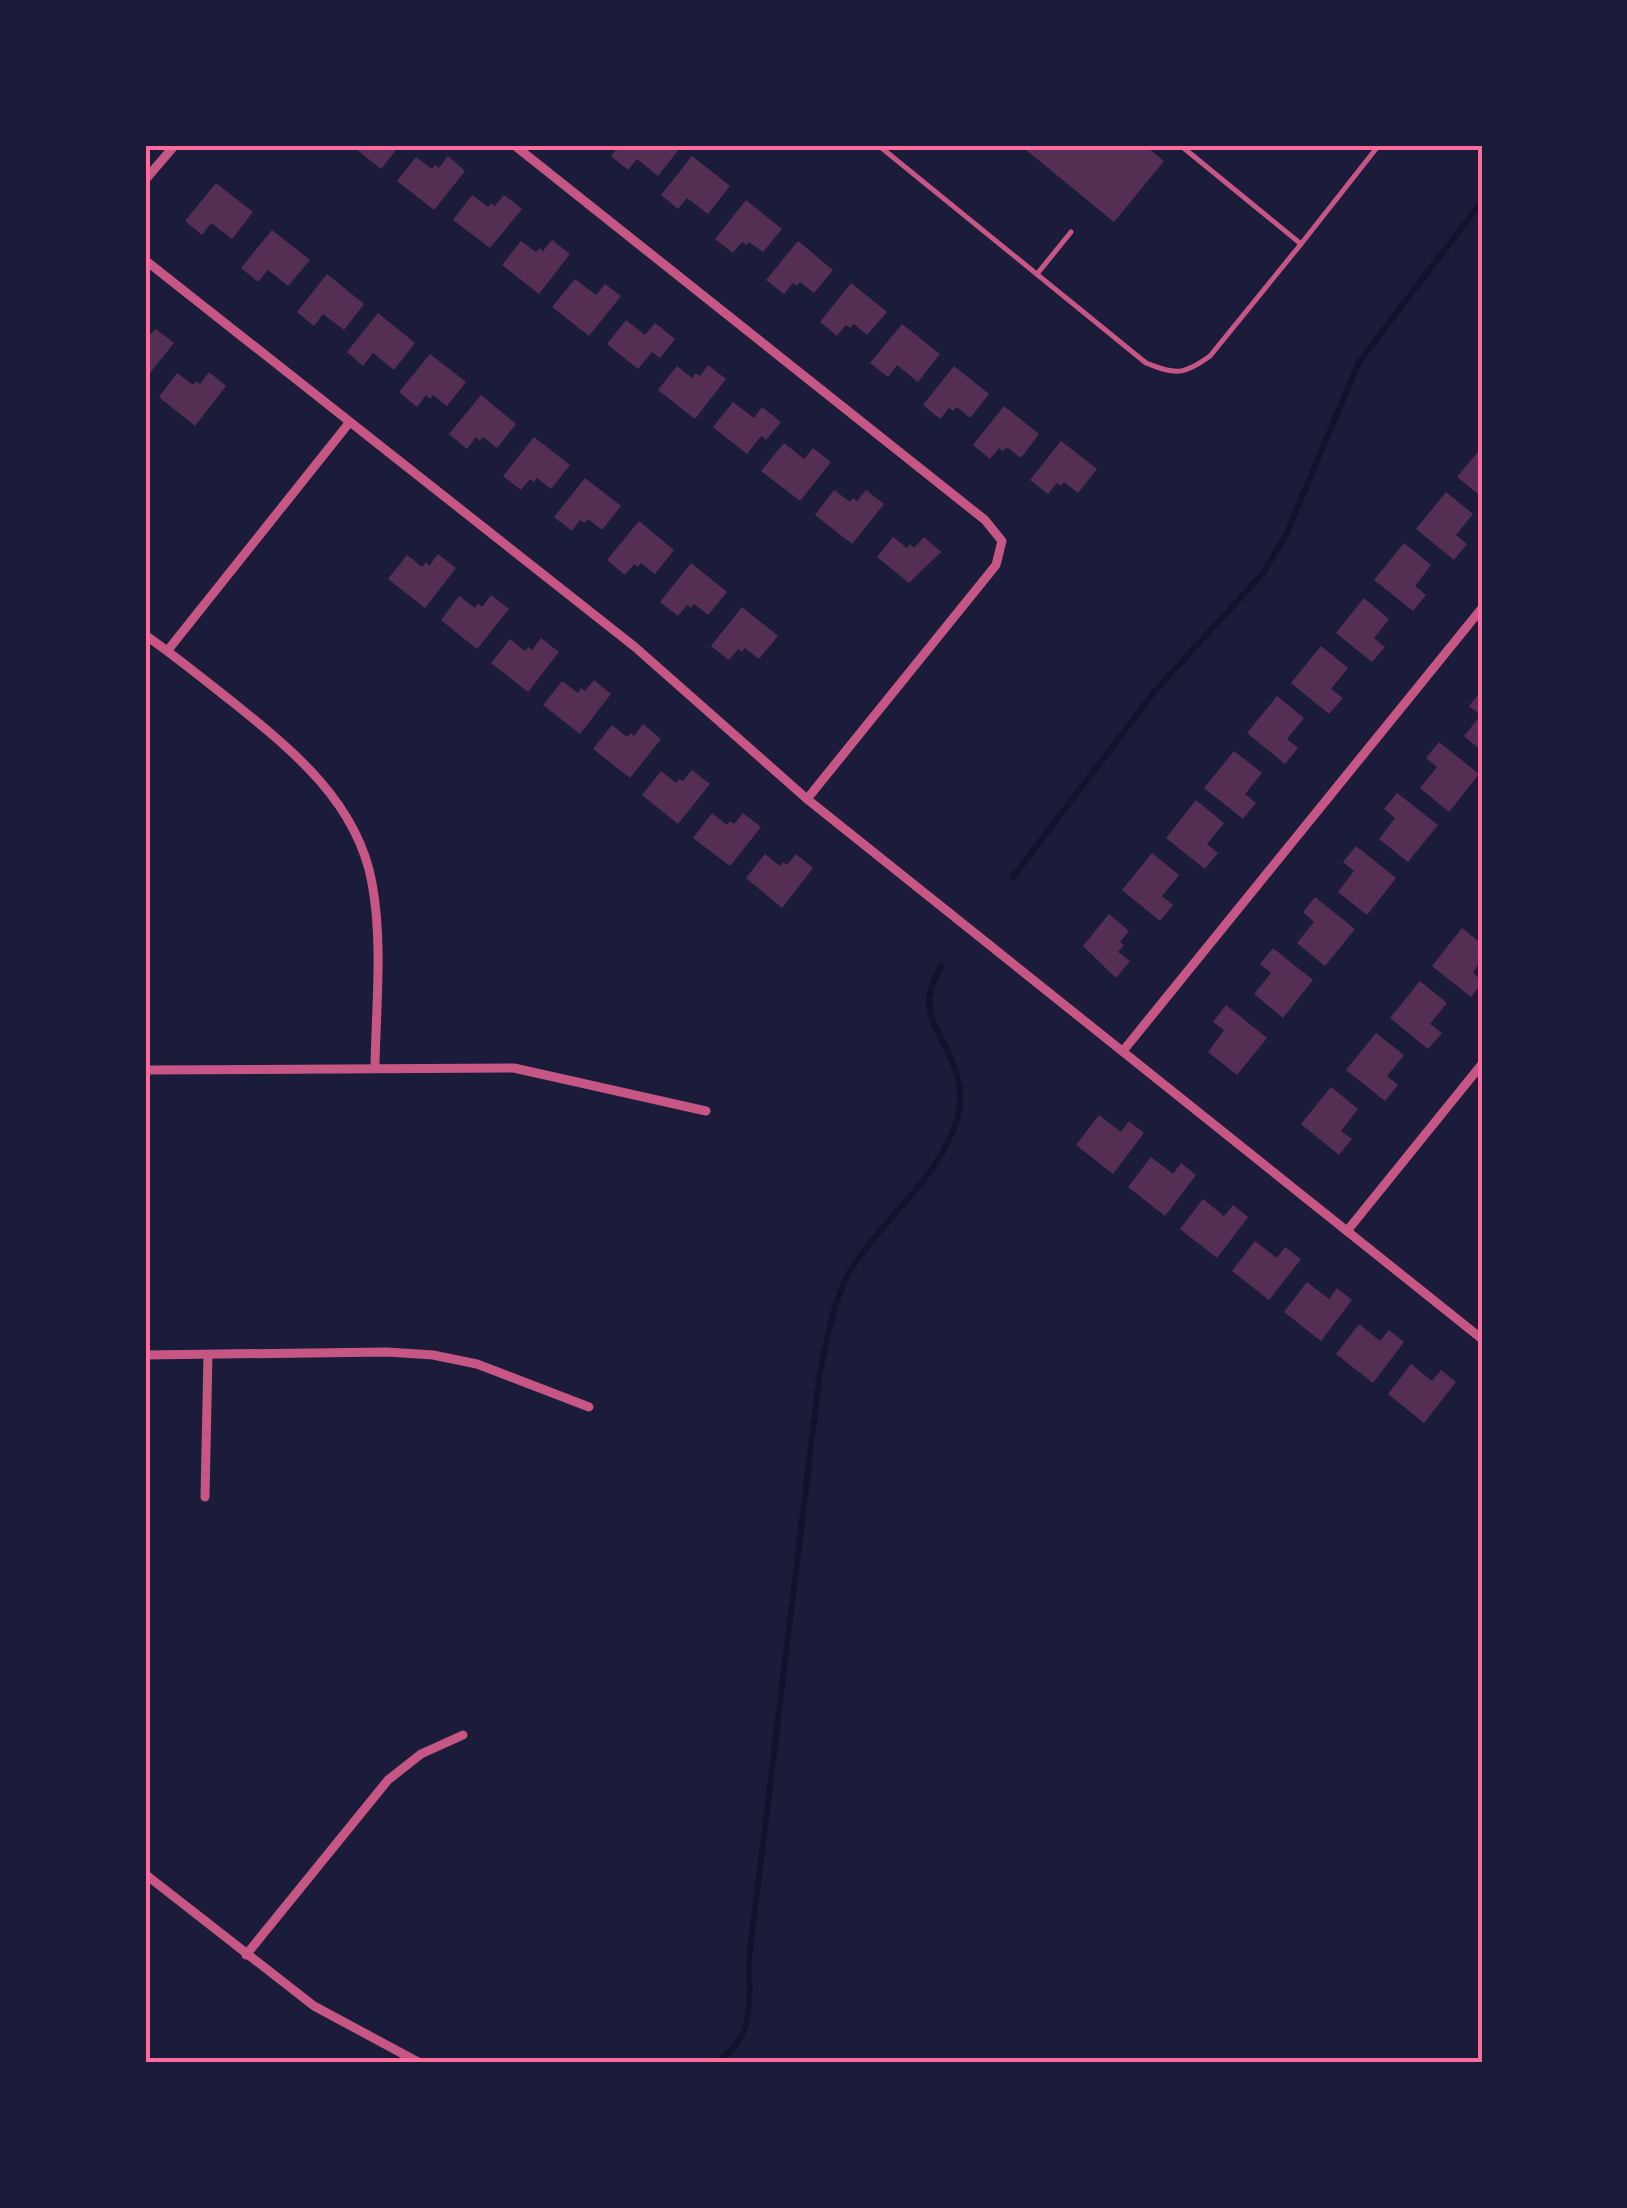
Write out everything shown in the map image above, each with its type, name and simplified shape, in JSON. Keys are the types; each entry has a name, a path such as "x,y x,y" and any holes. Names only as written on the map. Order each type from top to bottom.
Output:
{"street":[{"path":"145,180 174,145"},
{"path":"514,145 985,520 1002,542 996,565 807,799"},
{"path":"145,260 635,647 807,799 1482,1338"},
{"path":"168,650 349,423"},
{"path":"1123,1051 1482,608"},
{"path":"145,634 286,745 338,802 358,837 372,878 376,910 376,1066"},
{"path":"1347,1231 1482,1064"},
{"path":"145,1070 514,1068 706,1111"},
{"path":"145,1354 432,1354 478,1364 589,1407"},
{"path":"204,1496 208,1356"},
{"path":"246,1955 388,1780 421,1754 463,1735"},
{"path":"145,1874 314,2006 420,2063"}],"lane":[{"path":"878,145 1146,363 1172,374 1194,368 1210,356 1379,145"},
{"path":"1180,145 1301,244"},
{"path":"1037,274 1071,232"}],"building":[{"path":"351,145 400,145 381,169"},
{"path":"620,145 680,148 658,176 637,159 628,170 611,156"},
{"path":"1020,145 1144,145 1164,161 1114,222"},
{"path":"448,156 465,171 434,210 397,181 416,157 432,169 435,165 439,168"},
{"path":"692,156 730,186 708,214 687,198 678,209 661,195"},
{"path":"216,183 253,212 232,239 211,223 202,235 185,221"},
{"path":"472,195 488,207 491,203 495,206 504,195 522,209 490,248 453,220"},
{"path":"746,200 782,229 763,252 749,242 742,242 733,253 715,239"},
{"path":"272,230 310,260 288,286 268,270 258,282 241,268"},
{"path":"552,240 570,254 539,294 502,265 521,241 536,252 540,248 543,251"},
{"path":"798,241 833,270 814,293 800,282 797,286 793,283 784,294 766,280"},
{"path":"327,274 364,304 344,330 323,314 314,326 297,312"},
{"path":"575,279 596,295 605,284 621,296 589,336 552,307"},
{"path":"851,283 887,312 867,335 854,324 850,328 846,325 837,336 820,322"},
{"path":"378,313 415,343 394,370 373,353 363,366 347,352"},
{"path":"626,320 645,335 655,323 675,339 660,358 652,352 638,369 607,344"},
{"path":"902,324 940,354 918,382 897,365 888,377 870,363"},
{"path":"156,329 174,343 145,379 145,339"},
{"path":"430,354 466,382 447,406 433,395 430,399 426,395 417,407 399,392"},
{"path":"708,365 726,379 695,419 658,390 677,366 692,378 696,373 700,376"},
{"path":"954,366 989,394 970,418 957,407 953,411 949,408 940,419 923,405"},
{"path":"209,372 226,386 195,426 159,397 177,373 193,385 196,381 200,384"},
{"path":"481,395 516,424 497,448 483,437 480,441 476,437 467,449 449,434"},
{"path":"733,402 754,418 762,407 781,422 766,440 761,436 747,454 713,427"},
{"path":"1004,406 1039,434 1021,458 1007,447 1003,451 999,448 990,459 973,445"},
{"path":"534,437 570,465 551,489 537,478 534,482 530,479 521,490 503,476"},
{"path":"1061,441 1097,469 1078,493 1064,482 1061,486 1057,483 1048,494 1030,480"},
{"path":"784,443 804,459 813,448 831,462 800,501 761,471"},
{"path":"1482,447 1482,497 1457,477"},
{"path":"585,478 621,506 602,530 588,519 585,523 580,520 572,531 554,517"},
{"path":"834,490 850,502 853,498 857,501 866,490 884,504 852,544 815,515"},
{"path":"1446,492 1473,514 1456,535 1467,544 1454,560 1416,529"},
{"path":"639,521 674,550 655,574 641,563 638,567 634,564 625,575 607,560"},
{"path":"893,537 907,548 910,544 914,548 924,537 941,552 909,583 877,557"},
{"path":"1404,543 1431,565 1415,586 1426,595 1413,611 1374,580"},
{"path":"438,554 456,568 425,608 388,579 407,555 422,567 426,562 429,566"},
{"path":"691,563 727,592 708,615 694,604 691,608 687,605 678,616 660,602"},
{"path":"491,595 509,609 477,649 441,620 459,596 475,608 478,603 482,607"},
{"path":"1364,598 1389,619 1374,638 1385,647 1372,662 1336,633"},
{"path":"742,607 778,636 759,659 745,648 742,652 738,649 729,660 711,646"},
{"path":"541,638 559,652 528,692 491,663 510,639 525,651 528,647 532,650"},
{"path":"1321,646 1348,668 1331,689 1343,698 1329,714 1291,683"},
{"path":"594,680 611,694 580,734 543,705 562,681 578,693"},
{"path":"1482,690 1482,751 1464,736 1481,715 1469,706"},
{"path":"1277,696 1304,718 1287,739 1298,748 1285,764 1247,733"},
{"path":"643,724 661,739 630,778 593,749 612,725 627,737 631,733 634,736"},
{"path":"1439,742 1479,774 1449,812 1420,788 1437,767 1426,758"},
{"path":"1234,751 1262,773 1245,794 1256,803 1243,819 1204,788"},
{"path":"692,770 710,784 678,824 642,795 661,771 676,783"},
{"path":"1397,793 1438,825 1408,862 1379,839 1395,818 1384,809"},
{"path":"1196,800 1224,823 1207,844 1218,853 1205,869 1166,838"},
{"path":"712,813 727,825 730,821 734,824 743,813 761,827 730,866 693,838"},
{"path":"1356,846 1396,878 1367,915 1338,892 1354,871 1343,862"},
{"path":"1152,853 1179,875 1162,896 1173,905 1160,921 1122,890"},
{"path":"765,854 780,866 783,862 787,865 796,854 813,868 782,908 746,878"},
{"path":"1315,897 1355,929 1325,966 1297,943 1314,922 1303,912"},
{"path":"1109,914 1129,931 1118,952 1130,961 1116,978 1083,946"},
{"path":"1462,928 1482,944 1482,960 1473,972 1482,983 1471,997 1432,966"},
{"path":"1273,948 1313,980 1283,1018 1254,994 1271,973 1260,964"},
{"path":"1420,981 1447,1003 1430,1024 1442,1033 1428,1049 1390,1018"},
{"path":"1226,1005 1267,1038 1237,1075 1208,1052 1224,1030 1213,1022"},
{"path":"1376,1033 1404,1055 1387,1076 1398,1085 1385,1101 1346,1070"},
{"path":"1331,1087 1358,1109 1341,1131 1352,1139 1339,1155 1301,1124"},
{"path":"1099,1115 1121,1132 1129,1121 1144,1133 1113,1174 1076,1145"},
{"path":"1151,1157 1173,1174 1181,1163 1196,1175 1165,1216 1128,1187"},
{"path":"1203,1199 1224,1216 1233,1205 1248,1217 1217,1258 1180,1229"},
{"path":"1255,1241 1277,1258 1285,1247 1301,1259 1269,1300 1232,1271"},
{"path":"1307,1282 1329,1299 1337,1288 1352,1300 1321,1341 1284,1312"},
{"path":"1359,1324 1380,1341 1389,1330 1404,1342 1373,1383 1336,1354"},
{"path":"1411,1364 1432,1381 1441,1370 1456,1382 1424,1423 1388,1394"}],"waterway":[{"path":"1013,877 1154,692 1263,573 1285,537 1359,362 1482,201"},
{"path":"714,2063 737,2043 747,2018 749,1959 820,1372 832,1319 851,1269 938,1160 957,1119 959,1081 930,1008 931,991 941,966"}]}
